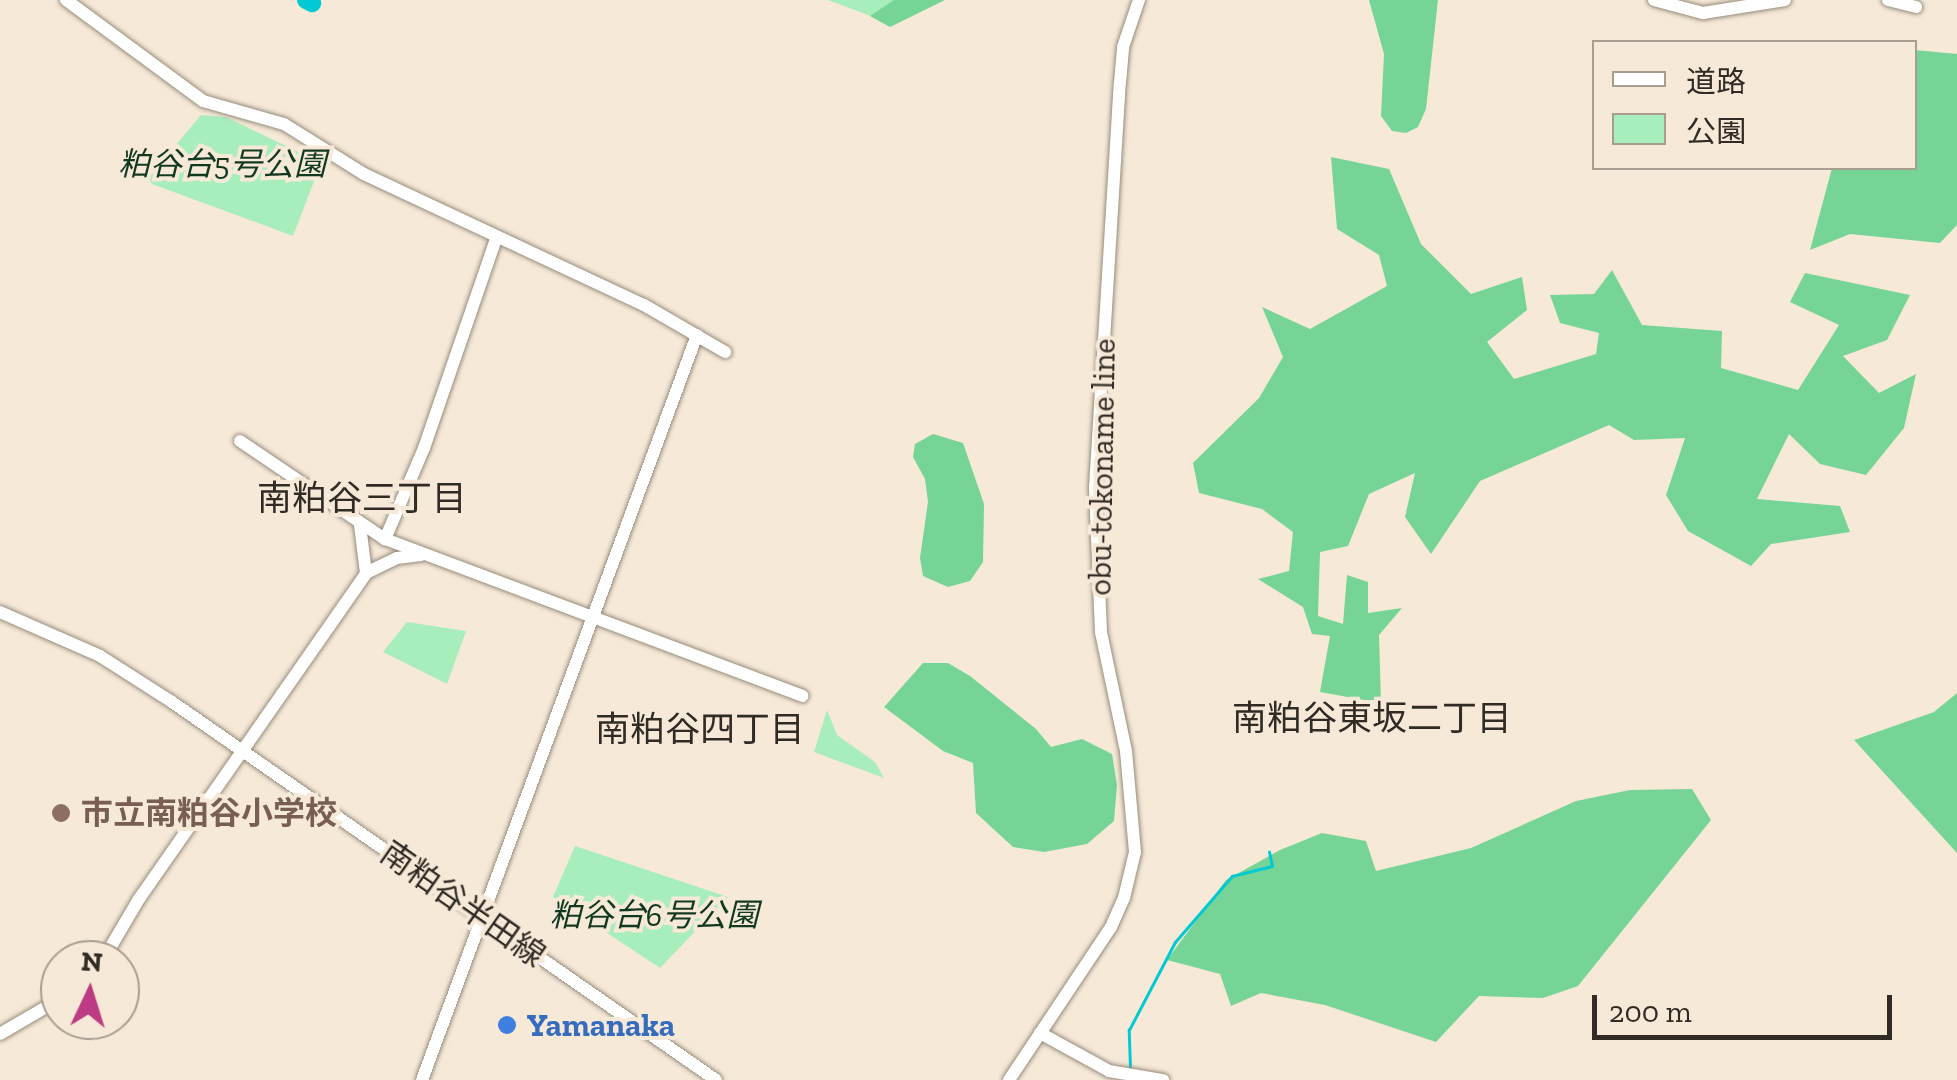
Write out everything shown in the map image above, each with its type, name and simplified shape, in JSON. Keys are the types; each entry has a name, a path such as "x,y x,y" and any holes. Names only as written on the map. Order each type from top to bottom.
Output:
{"street":[{"path":"66,0 203,100 284,124 354,169 496,239 644,305 725,352"},
{"name":"obu-tokoname line","path":"1008,1080 1112,926 1124,898 1135,852 1126,751 1101,632 1095,488 1123,47 1139,0"},
{"path":"1654,0 1703,13 1785,0"},
{"path":"1888,0 1916,7"},
{"path":"385,539 424,448 496,239"},
{"path":"422,1080 696,335"},
{"path":"240,441 360,526 385,539 802,696"},
{"path":"360,526 366,573"},
{"path":"115,940 139,899 366,573 398,558 424,554"},
{"name":"南粕谷半田線","path":"0,612 100,656 716,1080"},
{"path":"0,1034 40,1011"},
{"path":"1040,1033 1109,1071 1163,1080"}],"green space":[{"path":"828,0 918,0 892,24"},
{"path":"894,0 945,0 890,27 870,16"},
{"path":"1369,0 1438,0 1426,109 1418,127 1406,133 1392,131 1381,116 1384,54"},
{"path":"1917,50 1957,54 1957,225 1940,243 1850,234 1810,250 1831,170 1917,170"},
{"name":"粕谷台5号公園","path":"201,115 226,117 321,163 293,236 152,184 148,178"},
{"path":"1331,157 1389,169 1421,244 1471,294 1522,277 1527,310 1487,342 1514,379 1596,354 1599,333 1560,323 1550,295 1594,294 1612,270 1642,325 1722,331 1721,368 1798,390 1839,325 1790,302 1805,273 1910,295 1887,340 1843,356 1879,393 1916,374 1904,428 1866,475 1820,464 1789,434 1757,499 1840,506 1850,532 1771,544 1751,566 1688,531 1666,495 1685,438 1634,440 1609,425 1480,481 1431,554 1405,517 1415,473 1369,494 1348,546 1320,552 1318,616 1343,624 1347,575 1368,582 1368,613 1402,608 1379,635 1381,703 1320,692 1330,636 1312,634 1303,607 1258,579 1289,571 1293,532 1262,509 1199,493 1193,463 1259,398 1283,357 1262,307 1310,329 1387,286 1379,255 1337,229"},
{"path":"933,434 963,443 984,504 983,562 970,581 948,587 923,576 920,558 928,502 925,479 913,457 915,444"},
{"path":"407,622 466,631 447,684 383,652"},
{"path":"923,663 948,663 970,676 1036,729 1051,747 1082,739 1112,754 1117,785 1114,821 1087,844 1044,852 1013,847 976,813 973,763 943,751 884,707"},
{"path":"1957,693 1957,853 1854,740 1934,712"},
{"path":"827,710 837,735 875,762 884,778 814,752"},
{"path":"1692,789 1711,820 1578,986 1543,998 1479,996 1436,1042 1325,1005 1261,993 1231,1006 1220,974 1167,960 1226,880 1280,850 1322,833 1366,841 1376,871 1471,848 1576,801 1630,790"},
{"name":"粕谷台6号公園","path":"575,846 728,897 660,968 553,897"}],"waterway":[{"path":"306,0 312,3"},
{"path":"1130,1068 1129,1030 1175,942 1232,876 1272,866 1269,852"}],"place":[{"name":"市立南粕谷小学校","path":"61,813"},
{"name":"Yamanaka","path":"507,1025"}],"district":[{"name":"南粕谷三丁目","path":"362,498"},
{"name":"南粕谷東坂二丁目","path":"1372,718"},
{"name":"南粕谷四丁目","path":"700,729"}]}
